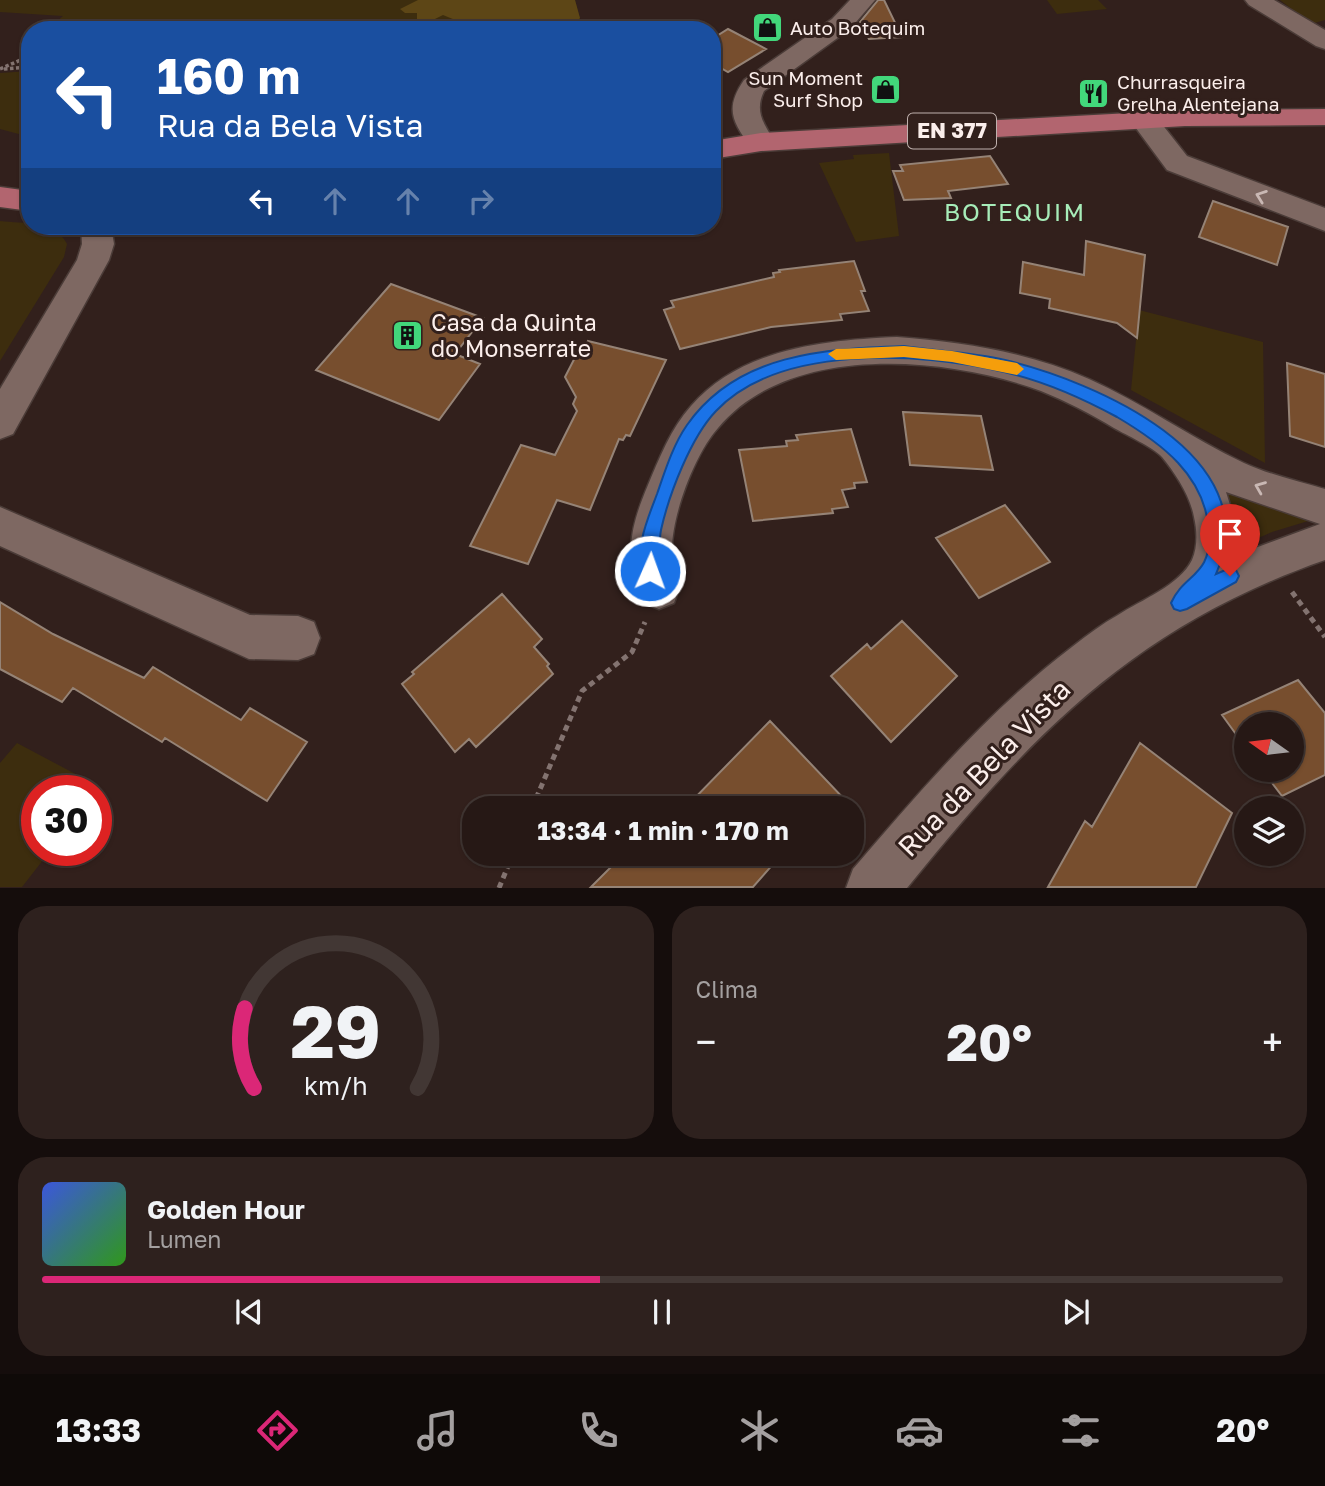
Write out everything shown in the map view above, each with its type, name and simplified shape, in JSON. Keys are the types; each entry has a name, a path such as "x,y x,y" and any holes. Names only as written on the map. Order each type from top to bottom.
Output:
{"main road":[{"name":"EN 377","path":"721,149 761,142 1144,120 1325,117"},
{"path":"0,198 21,200"}],"street":[{"path":"761,142 748,125 743,111 746,97 753,86 841,24 863,0"},
{"path":"1257,0 1325,41"},
{"path":"1144,120 1177,163 1325,220"},
{"path":"0,423 93,260 98,244 97,235"},
{"path":"659,588 650,571 649,549 654,526 677,460 691,431 711,406 731,389 785,364 828,355 878,352 952,356 1003,365 1051,380 1097,399 1232,476 1268,491 1325,506"},
{"path":"1151,429 1178,451 1195,470 1207,488 1214,509 1217,532 1215,556 1205,578 1180,603"},
{"path":"0,526 249,637 298,638"},
{"name":"Rua da Bela Vista","path":"872,887 939,808 1033,710 1107,649 1180,603 1230,576 1325,541"}],"path":[{"path":"21,59 0,69 21,68"},
{"path":"1269,560 1325,638"},
{"path":"537,796 582,691 632,652 659,588"},
{"path":"499,887 508,866"}],"shaded area":[{"path":"0,0 575,0 581,21 57,21 63,16 0,12"},
{"path":"418,0 575,0 580,18 577,21 458,21 443,15 431,21 417,21 417,13 405,13 400,9"},
{"path":"1047,0 1098,0 1107,9 1057,14"},
{"path":"1280,0 1325,0 1325,20 1311,24"},
{"path":"21,72 21,135 0,129 0,73"},
{"path":"889,153 899,236 856,242 819,163 854,159 853,155"},
{"path":"0,221 21,222 21,235 61,235 67,244 64,257 0,361"},
{"path":"1139,310 1263,342 1265,463 1131,390"},
{"path":"1220,483 1318,518 1272,532 1238,547 1234,515"},
{"path":"17,743 77,775 21,775 21,866 38,866 22,887 0,887 0,763"}],"building":[{"path":"878,0 884,0 902,37 869,39 860,22"},
{"path":"728,29 766,49 728,72 721,68 721,33"},
{"path":"990,156 1008,184 948,191 951,198 904,200 893,171 903,171 900,165"},
{"path":"1213,201 1288,227 1277,265 1199,237"},
{"path":"1086,241 1145,255 1137,338 1117,323 1049,308 1050,299 1020,293 1023,262 1084,275"},
{"path":"854,261 869,311 840,314 842,320 771,327 680,349 664,310 674,307 671,301 774,277 773,273 780,272 779,270"},
{"name":"Casa da Quinta do Monserrate","path":"391,284 483,318 455,354 480,364 439,420 316,370"},
{"path":"588,341 666,360 630,436 619,439 590,510 557,500 528,564 470,546 521,445 555,455 577,411 573,404 576,397 565,377 582,344 586,345"},
{"path":"1287,363 1325,374 1325,447 1290,436"},
{"path":"903,412 981,416 993,470 910,465"},
{"path":"851,429 867,482 854,483 855,488 842,490 848,507 832,509 833,513 753,521 739,450 787,446 786,441 798,440 796,435"},
{"path":"1005,505 1050,562 979,598 936,538"},
{"path":"502,594 542,639 534,647 549,664 547,666 553,674 476,747 469,739 455,752 402,684 414,674 412,672"},
{"path":"0,602 53,634 144,678 153,667 241,720 250,708 307,742 267,801 165,738 162,742 73,688 62,702 0,669"},
{"path":"902,621 957,676 891,742 831,676 867,644 871,649"},
{"path":"1298,680 1325,713 1325,775 1282,796 1271,782 1304,782 1304,712 1234,712 1234,732 1222,715"},
{"path":"770,721 841,796 697,796"},
{"path":"1140,743 1232,813 1196,887 1048,887 1085,821 1092,827"},
{"path":"612,866 771,866 753,887 591,887"}],"slow traffic":[{"path":"836,354 904,352 952,356 1017,369"}],"place":[{"name":"Auto Botequim","path":"767,28"},
{"name":"Sun Moment Surf Shop","path":"886,89"},
{"name":"Churrasqueira Grelha Alentejana","path":"1094,93"},
{"name":"Casa da Quinta do Monserrate","path":"408,336"}],"district":[{"name":"BOTEQUIM","path":"1015,213"}],"route":[{"path":"650,571 649,549 654,526 677,460 691,431 711,406 731,389 785,364 828,355 904,352 952,356 1003,365 1051,380 1097,399 1151,429 1178,451 1195,470 1207,488 1214,509 1217,532 1215,556 1205,578 1180,603 1230,576"}]}
